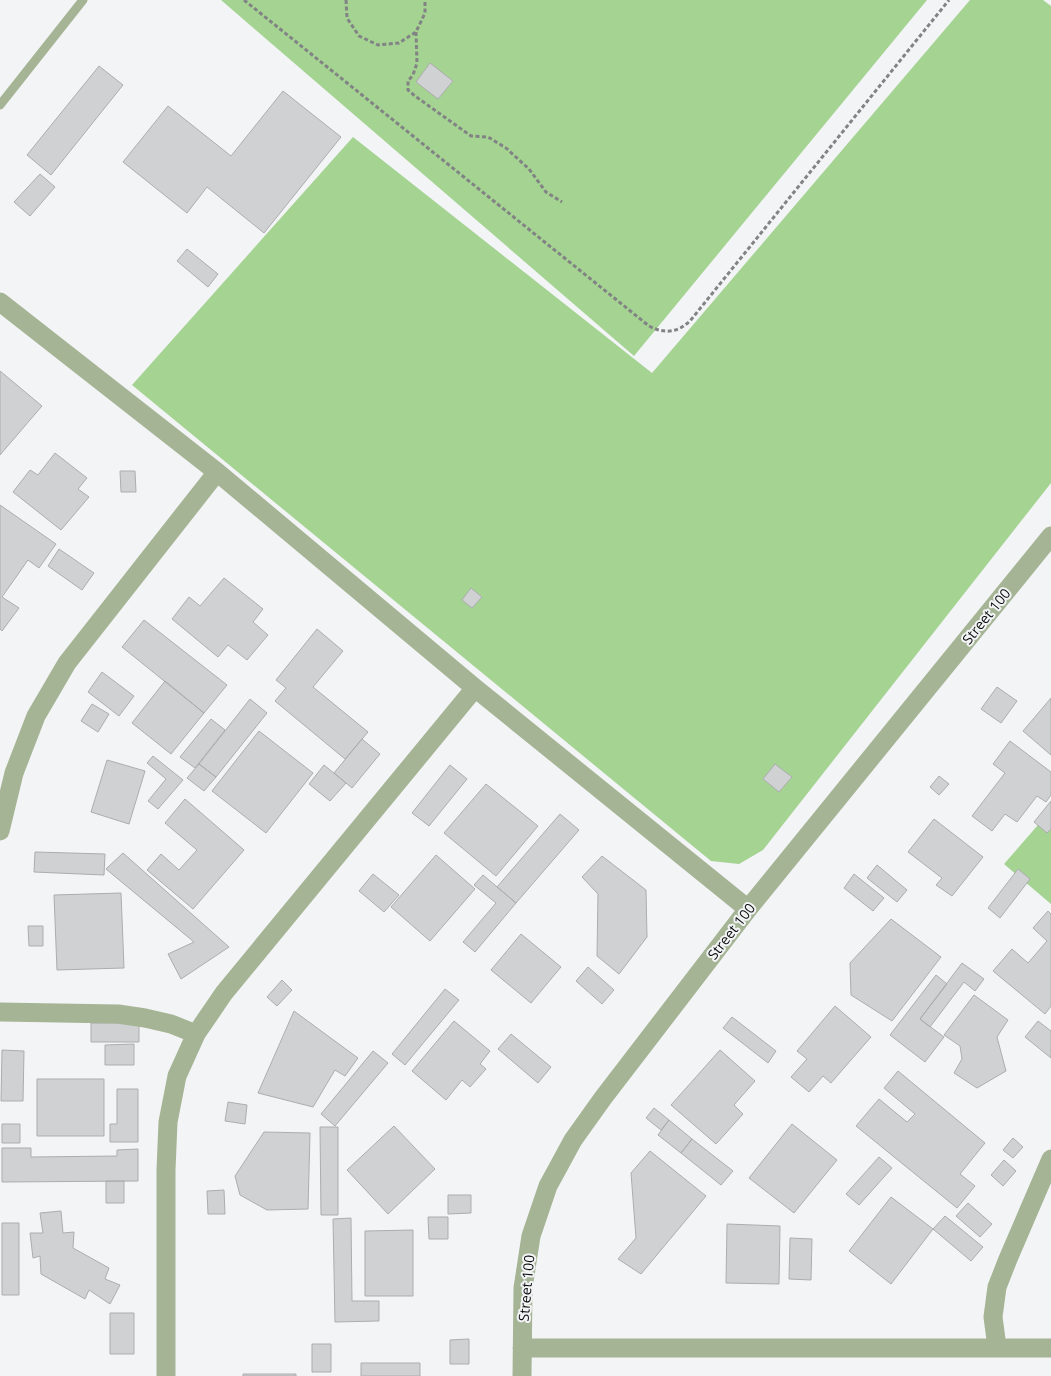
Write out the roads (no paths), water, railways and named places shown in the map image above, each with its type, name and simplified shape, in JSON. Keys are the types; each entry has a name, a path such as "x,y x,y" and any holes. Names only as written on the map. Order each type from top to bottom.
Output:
{"street":[{"path":"0,302 217,472 475,688 748,908"},
{"path":"0,832 14,773 36,716 67,664 217,472"},
{"name":"Street 100","path":"522,1376 524,1288 531,1236 548,1186 573,1140 748,908 1051,536"},
{"path":"166,1376 166,1170 168,1122 177,1076 196,1034 224,993 475,688"},
{"path":"0,1012 118,1014 171,1024 196,1034"},
{"path":"996,1347 993,1317 997,1287 1051,1159"},
{"path":"522,1348 1051,1348"}],"lane":[{"path":"0,105 83,0"}]}
